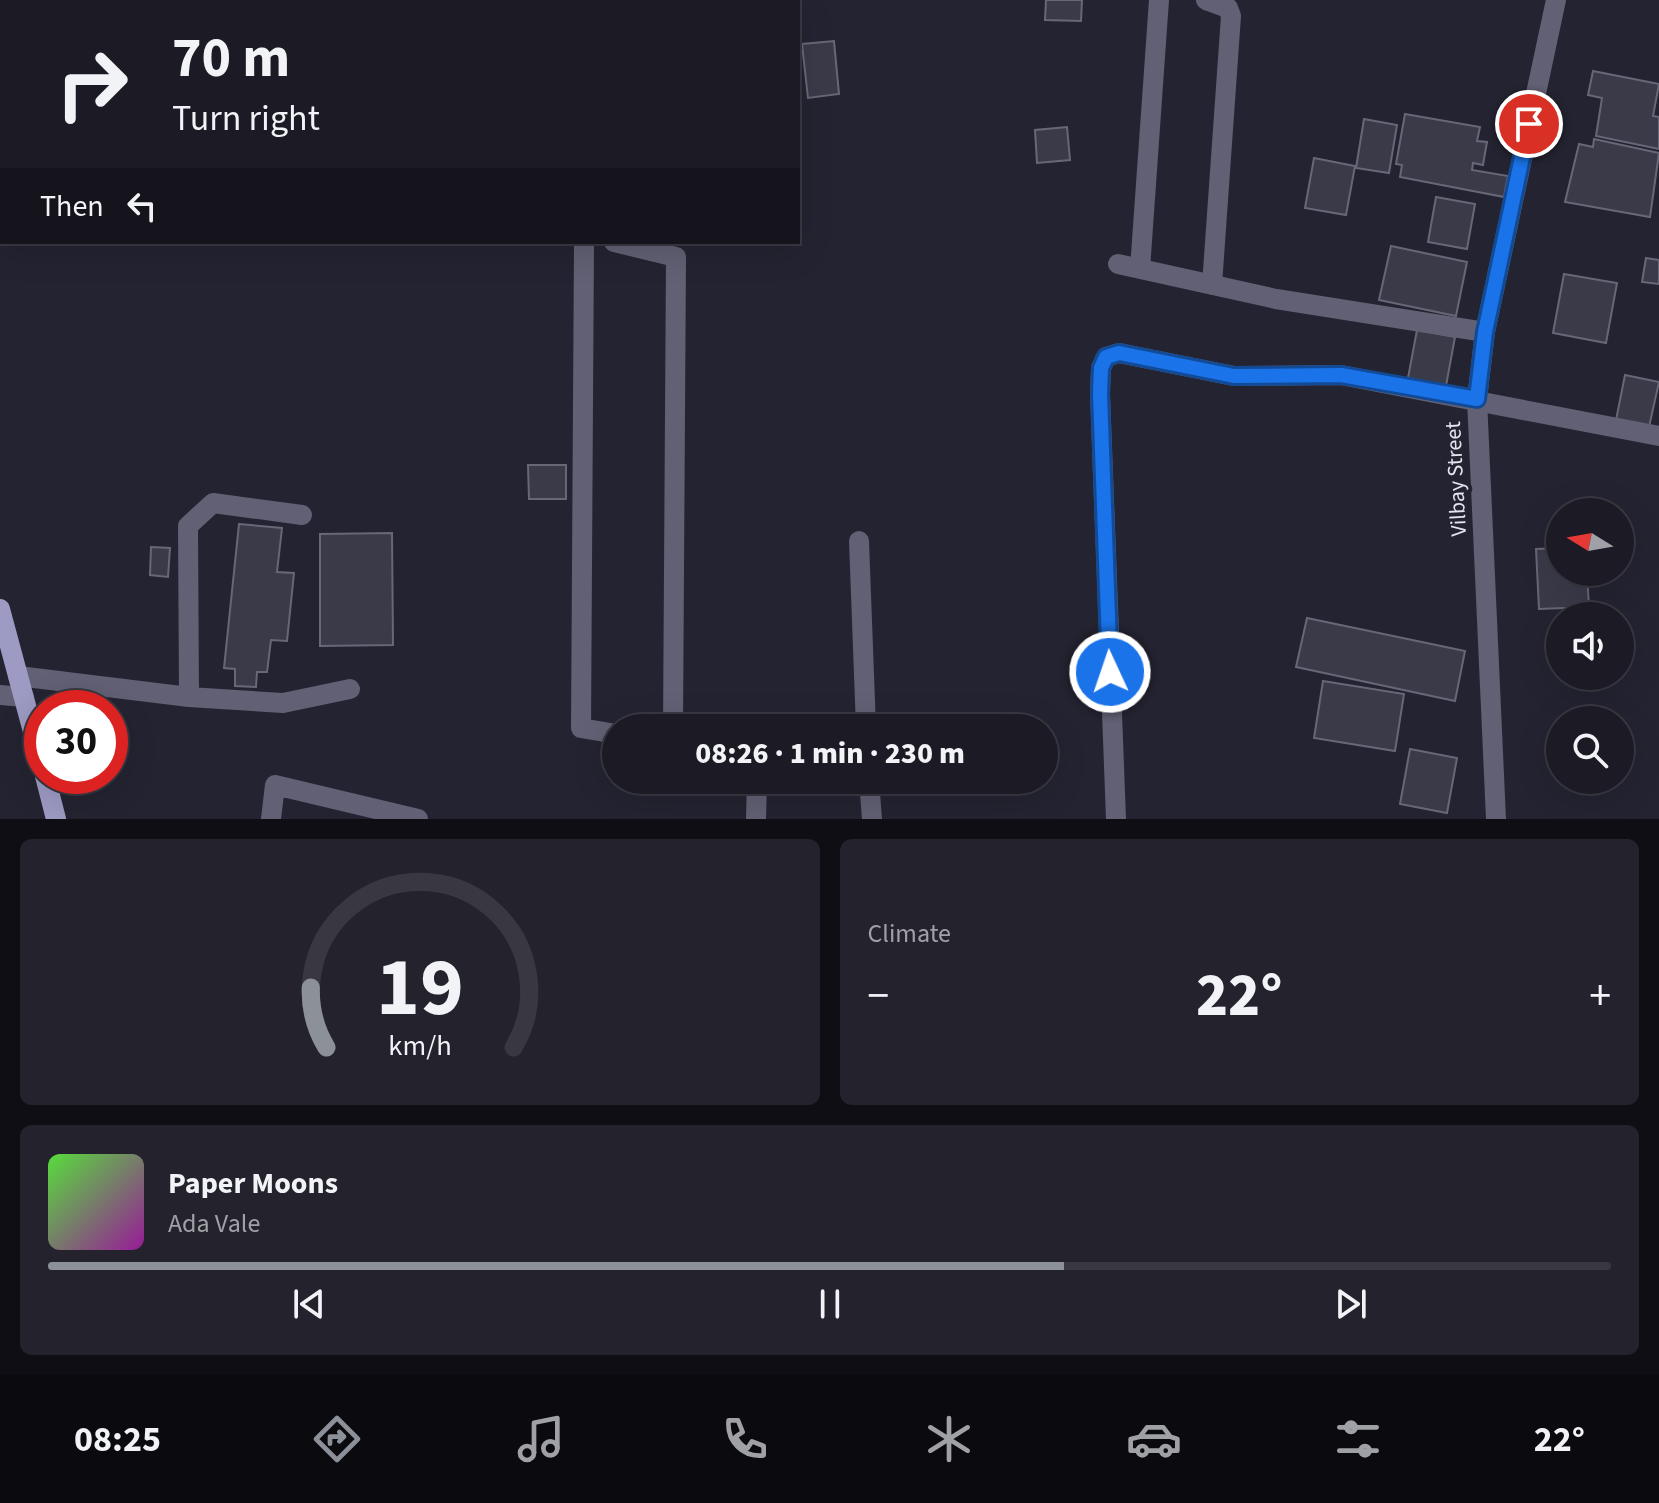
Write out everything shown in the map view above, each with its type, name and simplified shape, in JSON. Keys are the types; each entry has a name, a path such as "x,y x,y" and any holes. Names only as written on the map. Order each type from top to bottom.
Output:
{"main road":[{"path":"0,609 24,697"},
{"path":"50,794 56,819"}],"street":[{"path":"1140,269 1159,0"},
{"path":"1206,0 1228,8 1231,16 1212,285"},
{"name":"Vilbay Street","path":"1496,819 1477,399 1485,332 1556,0"},
{"path":"584,244 581,728 602,732"},
{"path":"622,244 676,257 673,714"},
{"path":"1118,264 1276,299 1485,332"},
{"path":"1116,819 1100,394 1101,368 1106,357 1119,353 1234,376 1341,375 1659,436"},
{"path":"189,697 188,526 213,503 302,515"},
{"path":"859,541 865,714"},
{"path":"18,676 189,697 283,703 350,689"},
{"path":"0,695 24,697"},
{"path":"271,819 275,785 406,818"},
{"path":"756,819 757,794"},
{"path":"870,794 872,819"}],"building":[{"path":"1046,0 1082,0 1081,21 1045,20"},
{"path":"834,41 839,94 808,98 802,44"},
{"path":"1593,71 1659,84 1653,116 1659,117 1659,149 1596,136 1602,98 1588,95"},
{"path":"1405,114 1480,127 1477,141 1487,142 1483,165 1473,163 1472,170 1508,176 1504,197 1400,177 1402,165 1396,164"},
{"path":"1364,119 1397,125 1389,173 1356,168"},
{"path":"1067,127 1070,160 1037,163 1035,130"},
{"path":"1594,139 1659,153 1650,217 1565,202 1579,144 1593,147"},
{"path":"1314,158 1355,166 1346,215 1305,208"},
{"path":"1436,197 1475,204 1467,249 1428,242"},
{"path":"1391,246 1467,262 1456,316 1379,300"},
{"path":"1646,258 1659,260 1659,284 1642,282"},
{"path":"1564,274 1617,283 1606,343 1553,333"},
{"path":"1417,330 1455,337 1446,386 1408,378"},
{"path":"1625,375 1659,382 1649,427 1616,420"},
{"path":"528,465 566,465 566,499 529,499"},
{"path":"239,524 282,528 277,572 294,573 287,641 271,640 267,672 257,672 256,687 235,686 235,669 224,668"},
{"path":"392,533 393,645 320,646 320,534"},
{"path":"151,547 170,548 168,577 150,575"},
{"path":"1536,549 1546,549 1546,586 1588,586 1589,602 1546,602 1546,609 1539,609"},
{"path":"1307,618 1465,651 1455,701 1296,667"},
{"path":"1323,681 1404,694 1395,751 1314,738"},
{"path":"1410,749 1457,758 1447,813 1400,804"}],"route":[{"path":"1110,672 1100,394 1101,368 1106,357 1119,353 1234,376 1341,375 1477,399 1485,332 1529,124"}]}
